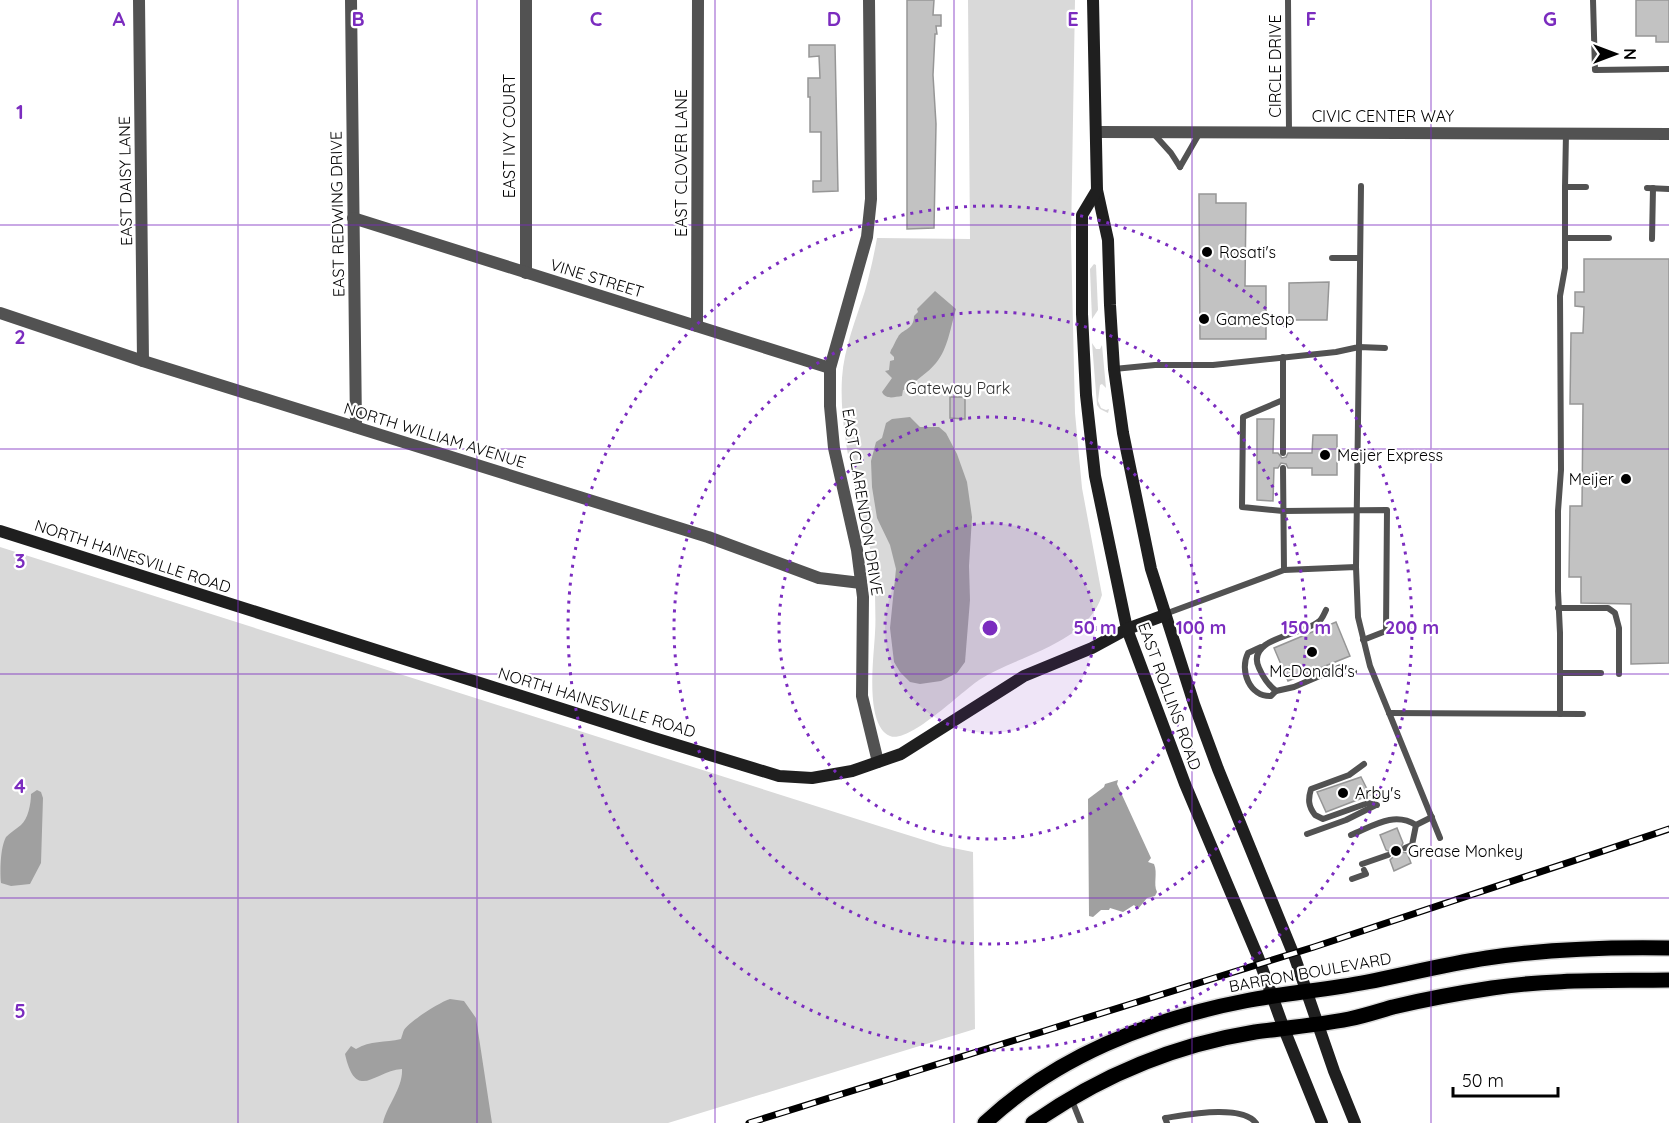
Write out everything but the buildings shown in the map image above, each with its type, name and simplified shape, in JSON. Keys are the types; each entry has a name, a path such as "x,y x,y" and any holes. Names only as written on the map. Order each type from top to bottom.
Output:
{"main road":[{"name":"EAST ROLLINS ROAD","path":"1093,0 1097,190 1108,240 1114,369 1132,478 1151,569 1218,769 1306,991 1355,1123"},
{"name":"EAST ROLLINS ROAD","path":"1097,190 1082,214 1082,314 1086,395 1095,476 1127,629 1185,784 1235,900 1322,1123"},
{"name":"NORTH HAINESVILLE ROAD","path":"0,531 779,776 812,778 852,771 901,754 1024,676 1092,648 1127,629 1165,615"},
{"name":"BARRON BOULEVARD","path":"985,1123 1028,1088 1074,1059 1152,1025 1242,1001 1368,982 1458,963 1520,954 1669,948"},
{"path":"1033,1123 1104,1079 1161,1055 1247,1034 1350,1018 1428,999 1494,987 1544,982 1669,981"}],"street":[{"name":"EAST DAISY LANE","path":"139,0 143,361"},
{"name":"EAST REDWING DRIVE","path":"351,0 356,428"},
{"name":"EAST IVY COURT","path":"526,0 526,273"},
{"name":"EAST CLOVER LANE","path":"697,326 698,0"},
{"name":"EAST CLARENDON DRIVE","path":"869,0 871,200 867,237 830,368 830,406 834,448 856,550 863,597 862,696 878,762"},
{"name":"CIVIC CENTER WAY","path":"1097,132 1669,134"},
{"name":"VINE STREET","path":"353,218 830,368"},
{"name":"NORTH WILLIAM AVENUE","path":"0,313 143,361 708,537 819,578 861,583"}],"lane":[{"name":"CIRCLE DRIVE","path":"1288,0 1289,132"},
{"path":"1593,0 1595,70 1669,69"},
{"path":"1152,132 1180,167 1200,132"},
{"path":"1560,714 1558,511 1561,470 1560,296 1565,268 1566,133"},
{"path":"1361,186 1356,567 1358,617 1374,680 1440,838"},
{"path":"1565,187 1586,188"},
{"path":"1652,238 1650,188 1669,189"},
{"path":"1565,238 1609,238"},
{"path":"1332,258 1360,258"},
{"path":"1114,369 1155,365 1213,365 1336,352 1359,347 1385,348"},
{"path":"1283,357 1283,453"},
{"path":"1283,400 1243,417 1242,507 1283,511 1387,510 1386,631 1362,640"},
{"path":"1283,468 1286,540 1284,570"},
{"path":"1165,615 1284,570 1356,567"},
{"path":"1558,608 1608,608 1615,613 1619,625 1619,674"},
{"path":"1326,610 1319,622 1248,653 1244,665 1253,690 1258,694 1271,696 1276,691 1294,687 1343,666 1354,672"},
{"path":"1262,646 1257,656 1258,666 1264,678 1276,691"},
{"path":"1560,673 1601,673"},
{"path":"1389,713 1583,714"},
{"path":"1307,834 1346,820 1377,805 1368,803 1323,819 1315,815 1309,804 1308,797 1311,789 1349,775 1364,764"},
{"path":"1416,825 1432,817"},
{"path":"1351,835 1395,818 1408,820 1416,825"},
{"path":"1405,848 1412,845 1416,825"},
{"path":"1352,879 1366,874 1363,867 1388,855"},
{"path":"1071,1098 1081,1123"},
{"path":"1167,1123 1165,1118 1200,1113 1242,1114 1256,1123"}],"green space":[{"name":"Gateway Park","path":"968,0 1075,0 1071,238 1075,413 1082,488 1102,595 1094,612 1067,637 979,680 922,725 899,736 890,736 882,729 874,705 872,673 875,623 874,579 846,444 842,404 843,367 865,291 877,238 970,239"},
{"path":"1094,264 1096,265 1098,310 1092,319 1090,269"},
{"path":"1092,343 1096,349 1100,349 1102,345 1106,388 1100,385 1098,401 1101,408 1109,409 1108,413 1100,409 1097,405"},
{"path":"0,547 882,827 943,846 973,852 975,1029 668,1123 0,1123"}],"shaded area":[{"path":"935,291 956,309 943,351 933,367 908,389 903,390 902,396 886,396 882,392 892,378 885,371 889,370 890,361 894,360 890,353 891,350 900,334 912,324 918,312 917,309"},
{"path":"910,417 920,427 939,427 946,433 957,454 967,482 972,517 969,566 970,600 965,662 957,673 941,681 920,684 910,682 894,662 890,628 896,569 890,545 877,518 871,461 876,442 882,438 886,423 892,419"},
{"path":"1118,780 1117,784 1151,858 1148,862 1154,864 1157,892 1155,896 1147,898 1138,909 1134,905 1123,912 1110,908 1101,910 1093,917 1089,916 1088,799 1105,784"},
{"path":"37,790 41,792 43,798 41,863 30,884 11,886 1,883 4,842 6,837 26,819 31,794"},
{"path":"450,999 464,1001 476,1018 492,1123 383,1123 400,1083 402,1069 367,1081 360,1081 349,1069 345,1054 351,1046 356,1049 372,1043 401,1039 404,1030 412,1022"}],"railway":[{"path":"749,1123 1314,947 1669,829"}],"place":[{"name":"Rosati's","path":"1207,252"},
{"name":"GameStop","path":"1204,319"},
{"name":"Meijer Express","path":"1325,455"},
{"name":"Meijer","path":"1626,479"},
{"name":"McDonald's","path":"1312,652"},
{"name":"Arby's","path":"1343,793"},
{"name":"Grease Monkey","path":"1396,851"}]}
